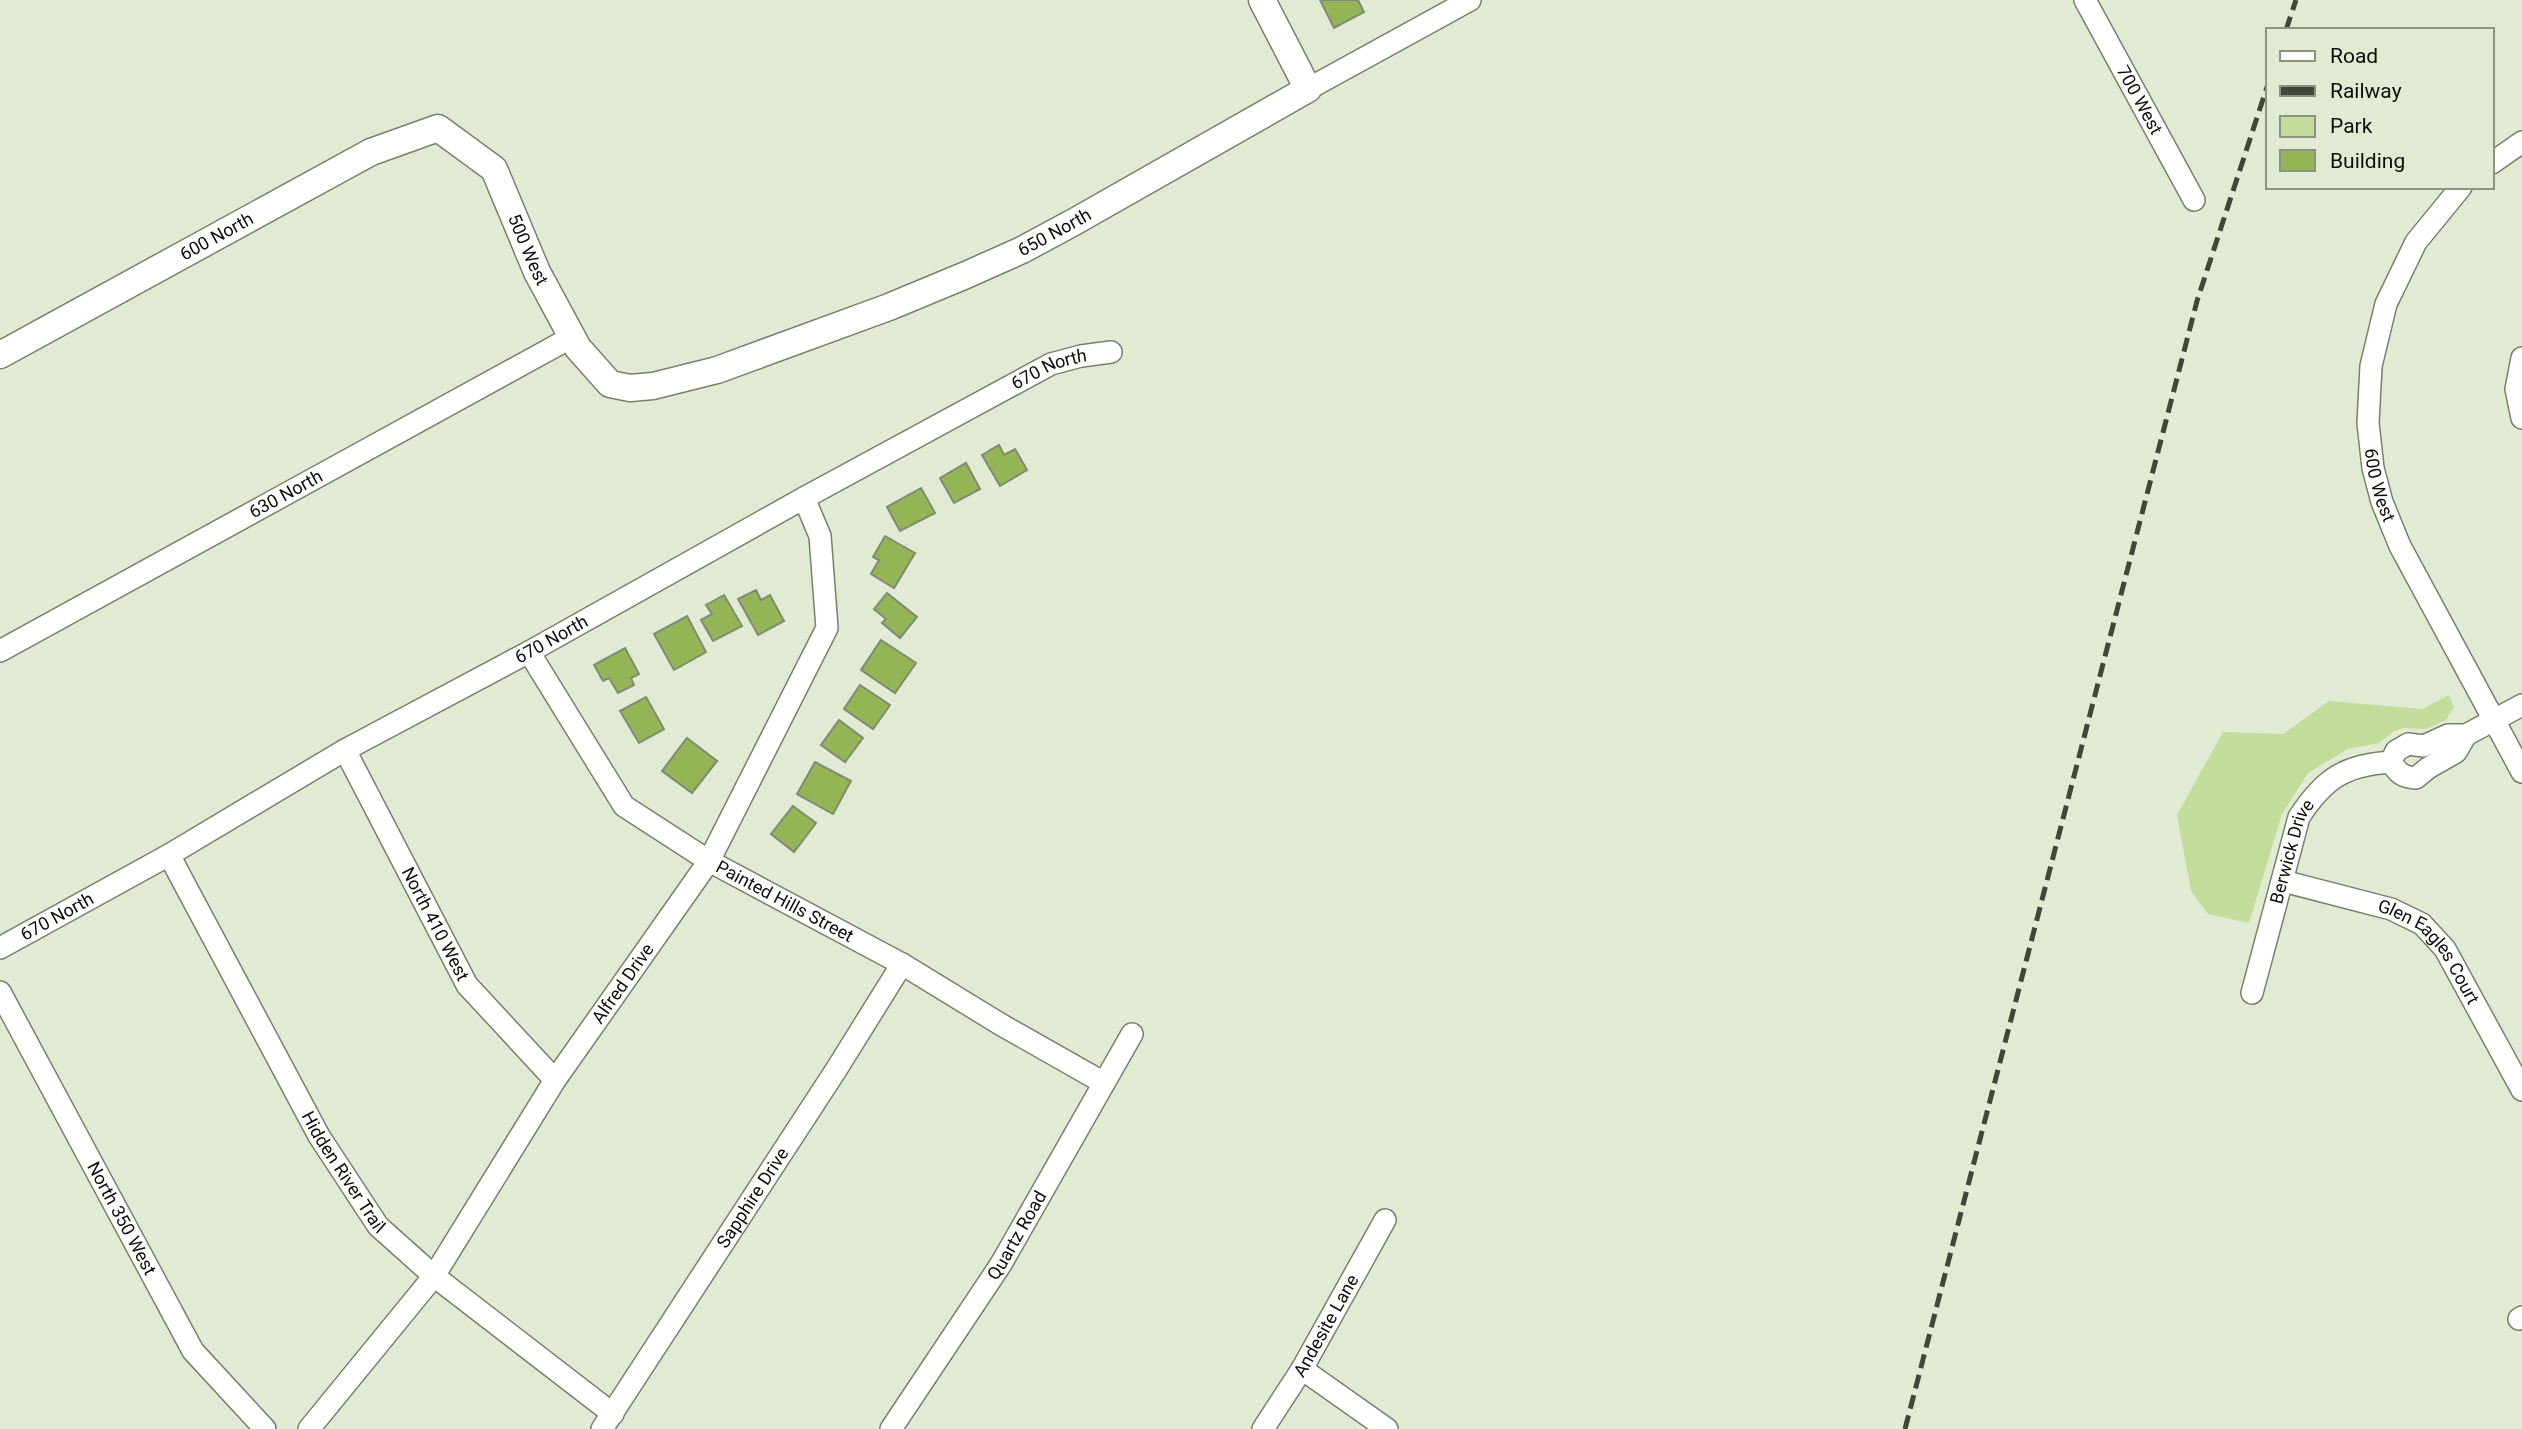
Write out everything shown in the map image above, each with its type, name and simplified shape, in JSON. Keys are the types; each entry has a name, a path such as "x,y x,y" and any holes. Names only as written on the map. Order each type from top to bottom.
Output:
{"street":[{"path":"1262,0 1308,89"},
{"name":"650 North","path":"610,384 630,388 653,386 717,370 953,281 1022,250 1074,222 1470,0"},
{"name":"700 West","path":"2085,0 2194,200"},
{"name":"500 West","path":"439,128 494,169 537,272 572,337 578,348 610,384"},
{"name":"600 North","path":"0,355 371,152 439,128"},
{"path":"2494,162 2521,142"},
{"name":"600 West","path":"2459,189 2416,242 2386,303 2371,366 2368,423 2373,468 2386,513 2400,545 2522,772"},
{"name":"630 North","path":"0,651 572,337"},
{"name":"670 North","path":"0,947 169,855 345,750 529,652 1051,364 1082,355 1111,352"},
{"path":"2521,360 2516,389 2522,418"},
{"name":"Alfred Drive","path":"309,1429 434,1276 555,1080 709,861 827,628 820,536 804,498"},
{"name":"Painted Hills Street","path":"529,652 624,806 709,861 901,964 1104,1083"},
{"name":"Berwick Drive","path":"2391,762 2396,751 2408,744 2424,746 2448,735 2466,735 2522,705"},
{"name":"Berwick Drive","path":"2391,762 2397,772 2405,777 2416,778 2456,752 2466,735"},
{"name":"North 410 West","path":"345,750 467,985 555,1080"},
{"name":"Berwick Drive","path":"2252,993 2299,817 2315,793 2338,774 2371,763 2391,762"},
{"name":"Hidden River Trail","path":"169,855 318,1136 378,1226 608,1421"},
{"name":"Glen Eagles Court","path":"2283,881 2391,909 2422,924 2445,948 2522,1090"},
{"name":"Sapphire Drive","path":"608,1421 829,1082 901,964"},
{"name":"North 350 West","path":"0,992 193,1351 265,1429"},
{"name":"Quartz Road","path":"891,1429 1002,1264 1132,1034"},
{"name":"Andesite Lane","path":"1263,1429 1302,1369 1385,1220"},
{"path":"1302,1369 1387,1429"}],"green space":[{"path":"2449,695 2454,707 2446,720 2426,729 2403,728 2379,743 2348,749 2308,773 2282,814 2249,923 2208,914 2191,891 2177,815 2223,732 2283,734 2329,701 2422,709"}],"building":[{"path":"1320,0 1358,0 1364,12 1334,28"},
{"path":"999,445 1004,455 1015,449 1027,470 1000,486 982,455"},
{"path":"966,463 980,489 954,503 940,478"},
{"path":"921,488 935,513 900,531 887,507"},
{"path":"885,536 915,553 894,588 871,574 879,560 873,557"},
{"path":"756,590 761,600 770,595 784,621 758,635 738,599"},
{"path":"887,593 917,617 900,638 882,623 886,619 874,609"},
{"path":"724,595 742,626 713,641 701,620 712,614 706,605"},
{"path":"687,616 706,652 674,670 654,634"},
{"path":"881,640 916,663 895,693 861,670"},
{"path":"625,648 639,674 631,678 634,685 618,693 609,678 603,681 594,665"},
{"path":"860,685 890,705 873,729 844,709"},
{"path":"646,697 664,729 639,743 620,711"},
{"path":"839,720 863,738 845,762 821,745"},
{"path":"687,738 717,761 692,793 662,771"},
{"path":"815,762 851,781 833,814 797,794"},
{"path":"793,806 816,823 794,852 771,834"}],"railway":[{"path":"2287,28 2296,0"},
{"path":"1905,1429 2197,301 2266,90"}]}
